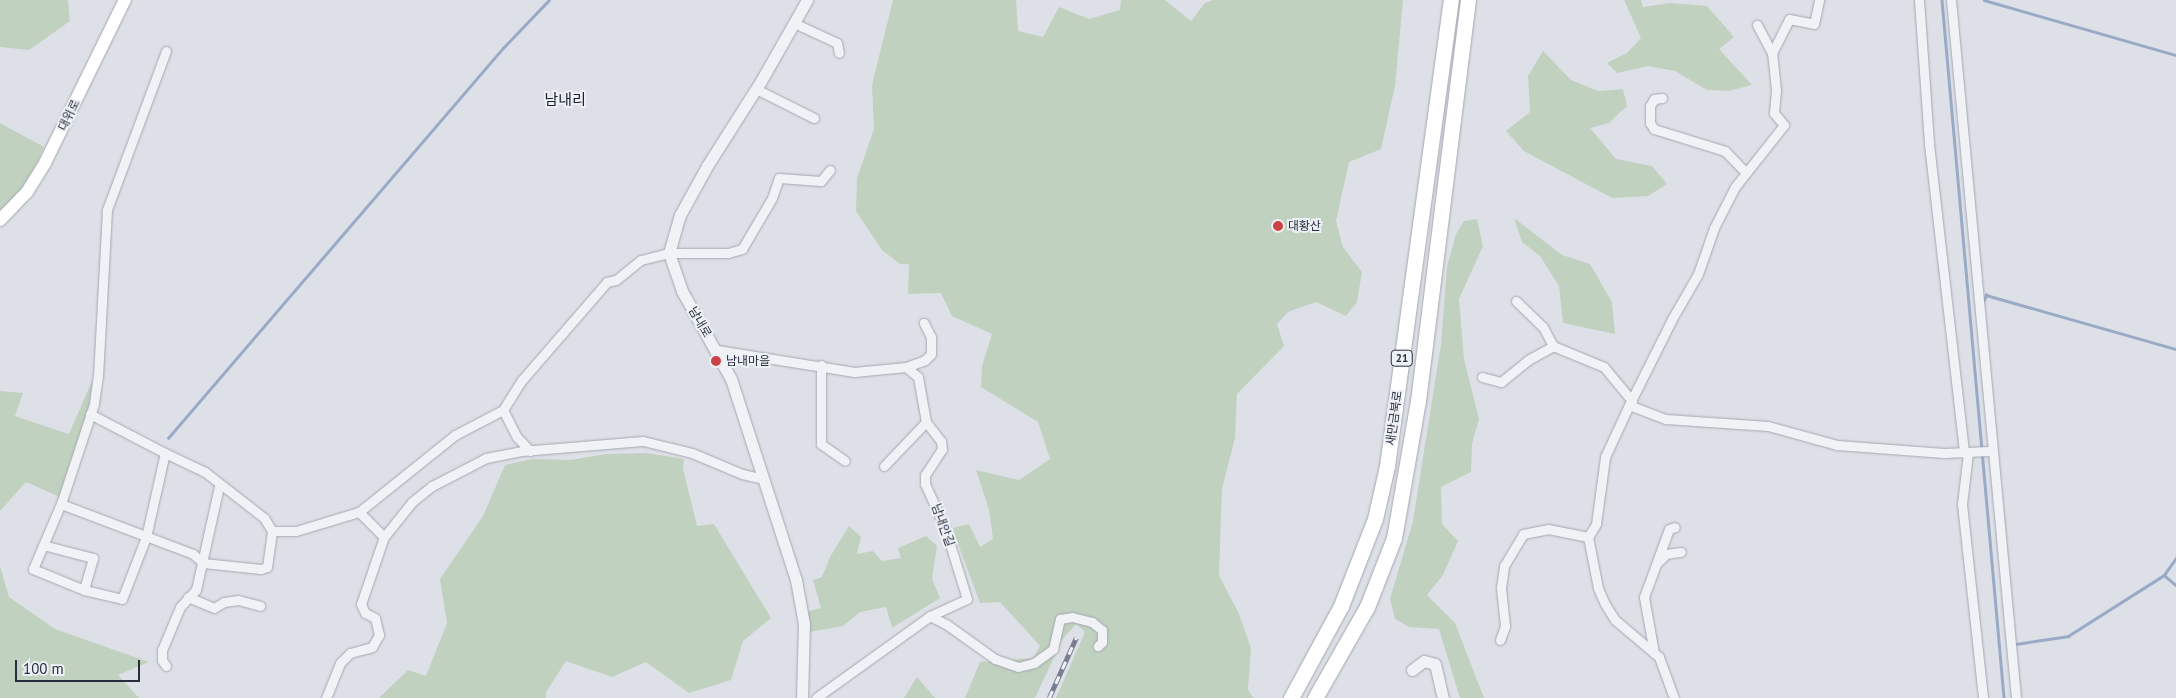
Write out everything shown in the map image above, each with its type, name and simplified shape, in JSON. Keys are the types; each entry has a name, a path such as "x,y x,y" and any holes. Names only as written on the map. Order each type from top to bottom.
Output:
{"highway":[{"name":"새만금북로","path":"1291,698 1341,606 1375,520 1387,466 1451,0"},
{"name":"새만금북로","path":"1315,698 1367,607 1394,538 1418,401 1468,0"}],"main road":[{"name":"대위로","path":"0,220 27,192 45,163 124,0"}],"street":[{"path":"669,253 685,206 718,146 756,89 807,0"},
{"path":"1772,53 1789,19 1814,24 1819,0"},
{"path":"1919,0 1929,144 1968,453 1962,504 1983,698"},
{"path":"1951,0 2016,698"},
{"path":"794,22 837,43 840,53"},
{"path":"1674,698 1659,657 1615,620 1605,604 1598,588 1588,538 1596,524 1606,457 1630,403 1672,318 1698,274 1714,228 1745,172 1784,125 1774,113 1776,90 1772,53 1757,25"},
{"path":"165,454 146,537 122,599 84,590 33,569 61,504 90,414 98,375 108,210 166,51"},
{"path":"756,89 814,118"},
{"path":"1662,98 1654,99 1650,106 1650,123 1654,129 1725,151 1745,172"},
{"path":"272,531 296,531 359,512 455,435 503,410 522,380 607,282 616,280 641,260 669,253 728,253 742,249 772,198 779,178 821,181 830,170"},
{"name":"남내로","path":"669,253 682,291 732,379 796,580 804,624 802,698"},
{"path":"1516,301 1537,320 1553,346 1604,367 1630,403 1666,419 1768,426 1837,445 1968,453 1989,451"},
{"path":"717,350 766,360 821,365 854,372 906,367 925,360 931,354 931,337 924,323"},
{"path":"1482,377 1501,382 1528,360 1553,346"},
{"path":"821,365 821,444 845,461"},
{"name":"남내안길","path":"816,698 930,616 966,599 945,528 925,484 925,475 942,449 941,441 926,422 918,377 906,367"},
{"path":"503,410 517,437 530,451"},
{"path":"61,504 193,554 203,563 261,569 267,567 272,531 264,518 219,486 204,472 165,454 90,414"},
{"path":"884,466 926,422"},
{"path":"326,698 340,663 350,653 372,648 379,635 375,618 365,613 361,604 384,537 412,502 432,486 486,458 530,451 643,441 692,454 742,474 763,479"},
{"path":"166,666 162,660 162,650 188,597 196,590 219,486"},
{"path":"359,512 384,537"},
{"path":"1654,653 1644,597 1669,529 1675,528"},
{"path":"1500,640 1505,626 1501,588 1504,566 1523,534 1548,530 1588,538"},
{"path":"43,546 93,558 84,590"},
{"path":"1654,566 1666,554 1681,552"},
{"path":"188,597 214,608 224,602 238,600 260,606"},
{"path":"930,616 946,624 995,659 1018,667 1034,663 1053,649 1060,619 1072,617 1092,622 1102,630 1102,642 1098,646"},
{"path":"1412,670 1424,661 1434,664 1443,698"}],"green space":[{"path":"0,0 68,0 70,21 29,50 0,47"},
{"path":"893,0 1016,0 1018,31 1043,37 1059,7 1089,19 1120,10 1121,0 1165,0 1191,21 1205,3 1213,0 1403,0 1395,86 1381,149 1349,162 1336,221 1343,247 1362,272 1357,302 1346,316 1316,302 1288,312 1277,324 1284,346 1237,394 1235,438 1222,489 1219,575 1239,614 1251,648 1248,689 1253,698 1056,698 1085,632 1076,624 1062,640 1035,698 965,698 980,662 1033,658 1040,646 1000,602 980,603 952,528 969,524 980,547 993,539 989,510 976,470 1019,480 1050,459 1038,422 981,387 982,366 992,334 952,316 941,293 908,294 909,264 900,264 882,250 856,211 857,178 874,129 872,85"},
{"path":"1624,0 1641,0 1643,7 1670,3 1707,6 1734,37 1719,49 1752,85 1728,91 1707,90 1675,71 1648,66 1617,73 1607,63 1627,53 1641,38"},
{"path":"1543,51 1571,80 1598,91 1623,89 1627,106 1609,123 1590,128 1616,159 1652,166 1667,184 1648,196 1612,198 1524,151 1506,131 1530,112 1528,76"},
{"path":"0,123 44,147 26,186 0,211"},
{"path":"1514,218 1562,255 1590,264 1612,302 1615,334 1563,323 1559,286 1540,256 1522,242"},
{"path":"1477,219 1483,246 1459,299 1464,359 1479,419 1472,444 1471,472 1441,487 1442,524 1458,541 1443,575 1427,595 1455,623 1484,698 1460,698 1439,629 1409,627 1395,619 1390,599 1413,521 1441,344 1447,267 1456,234 1464,221"},
{"path":"92,381 90,403 60,497 26,482 0,511 0,391 23,393 15,416 69,434"},
{"path":"647,453 684,459 683,469 697,526 714,524 771,618 743,641 731,680 689,693 646,662 612,677 566,661 546,692 546,698 379,698 408,670 426,676 447,623 440,579 483,516 505,465 533,459 570,460 607,454"},
{"path":"849,526 861,537 857,554 873,551 882,561 901,558 898,548 926,536 937,546 932,579 940,598 892,628 886,607 860,612 843,626 810,632 806,612 821,608 813,580 822,577 830,557"},
{"path":"0,566 9,597 55,629 149,662 118,675 139,698 0,698"},
{"path":"917,677 935,698 904,698"}],"waterway":[{"path":"168,438 503,48 549,0"},
{"path":"1942,0 2004,698"},
{"path":"1984,0 2176,55"},
{"path":"1983,302 1986,295 2176,349"},
{"path":"2164,575 2176,558"},
{"path":"2016,644 2068,636 2164,575 2176,585"}],"railway":[{"path":"1049,698 1076,638"}],"place":[{"name":"대황산","path":"1278,226"},
{"name":"남내마을","path":"716,361"}],"district":[{"name":"남내리","path":"565,100"}]}
